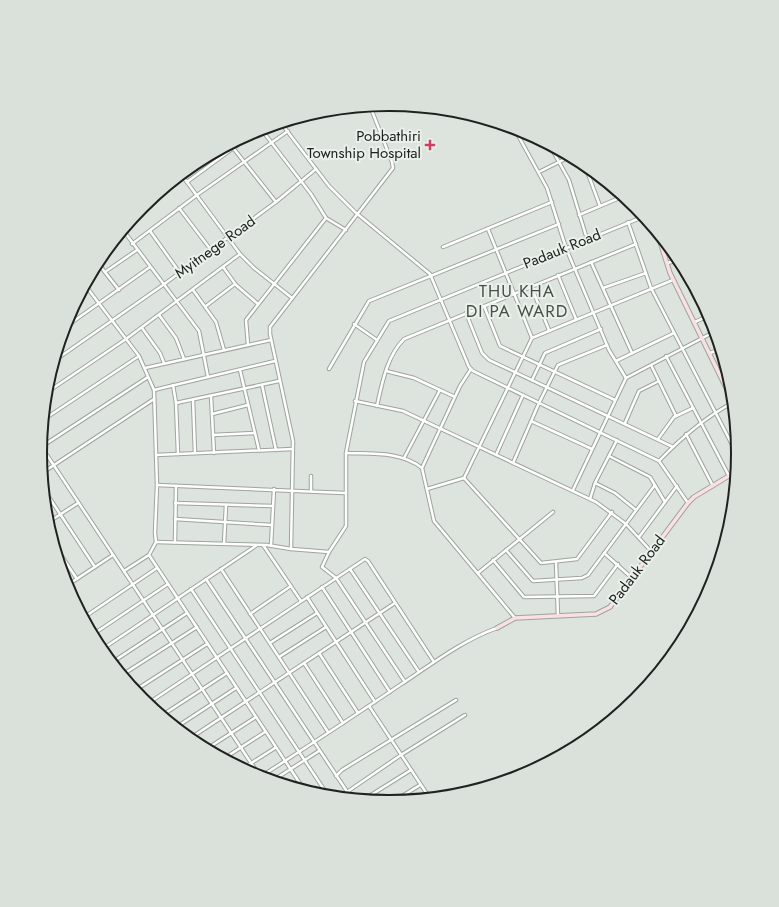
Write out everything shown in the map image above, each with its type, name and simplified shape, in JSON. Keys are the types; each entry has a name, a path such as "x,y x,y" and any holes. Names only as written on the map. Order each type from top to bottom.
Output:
{"street":[{"path":"291,549 293,441 279,381 270,327 393,168 372,112"},
{"path":"284,128 329,186 358,215 431,276 471,369 659,460 688,504"},
{"path":"132,244 197,195 288,132"},
{"path":"265,134 301,181 326,218 346,230"},
{"path":"519,136 539,172 552,202 566,248 600,329 616,362 626,378"},
{"path":"187,182 233,149 276,202"},
{"path":"554,153 569,180 587,239"},
{"path":"539,172 565,159"},
{"name":"Myitnege Road","path":"62,356 228,238 276,202 316,169"},
{"path":"589,175 600,206"},
{"path":"185,179 240,254 292,298"},
{"path":"579,215 618,198"},
{"path":"443,247 552,202"},
{"path":"179,208 211,250"},
{"path":"248,345 246,320 326,218"},
{"name":"Padauk Road","path":"336,578 322,567 329,552 346,526 346,453 355,401 364,362 389,321 638,218"},
{"path":"628,222 651,288 732,444"},
{"path":"329,369 354,324 369,302 559,224"},
{"path":"488,229 532,338"},
{"path":"150,231 180,272"},
{"path":"126,235 176,303 199,331 208,377"},
{"path":"377,406 386,371 399,344 404,339 636,244"},
{"path":"661,245 674,280 724,382"},
{"path":"105,272 137,250"},
{"path":"54,388 142,328 240,254"},
{"path":"591,262 632,353"},
{"path":"667,264 673,262"},
{"path":"73,322 150,267"},
{"path":"223,267 235,284 258,304"},
{"path":"102,268 119,290"},
{"path":"603,288 646,273"},
{"path":"558,275 576,319"},
{"path":"427,489 464,478 514,372 532,338 593,311 674,280"},
{"path":"206,306 235,284"},
{"path":"531,286 549,330"},
{"path":"89,289 139,356 154,390 157,485 154,533 156,542 149,555 124,571"},
{"path":"193,290 206,306 216,322 224,350"},
{"path":"484,306 500,346 616,400"},
{"path":"466,313 484,356 514,372 673,446"},
{"path":"159,315 176,338 184,359"},
{"path":"695,322 704,318"},
{"path":"354,324 377,340"},
{"path":"142,328 160,353 164,363"},
{"path":"532,380 545,353 600,329"},
{"path":"616,362 674,333"},
{"path":"573,490 626,378 711,334"},
{"path":"144,368 271,340"},
{"path":"513,463 539,403 558,365 607,345"},
{"path":"710,353 716,351"},
{"path":"49,416 139,356"},
{"path":"666,356 700,424 729,476"},
{"path":"154,390 276,361"},
{"path":"651,365 676,416"},
{"path":"471,369 455,397 422,468 434,521 515,618"},
{"path":"240,370 259,450"},
{"path":"386,371 414,378 455,397"},
{"path":"48,442 148,376"},
{"path":"176,403 279,381"},
{"path":"625,423 639,392 659,381"},
{"path":"173,385 176,403 178,454"},
{"path":"262,385 276,450"},
{"path":"404,458 440,390"},
{"path":"496,455 524,395"},
{"path":"211,396 214,453"},
{"path":"48,469 154,399"},
{"path":"193,400 195,454"},
{"path":"355,401 404,411 478,447 573,490 612,512 626,524 651,551"},
{"path":"212,414 248,405"},
{"path":"659,460 686,434 714,412 728,406"},
{"path":"658,439 676,416 693,408"},
{"path":"531,421 592,450"},
{"path":"213,435 255,433"},
{"path":"686,434 713,486"},
{"path":"590,499 595,483 618,440"},
{"path":"156,455 293,449"},
{"path":"346,453 387,455 404,458 422,468"},
{"path":"47,455 254,768"},
{"path":"609,456 650,477 665,502"},
{"path":"311,476 311,491"},
{"name":"Padauk Road","path":"497,628 515,618 596,614 604,611 610,607 651,551 694,497 729,476"},
{"path":"464,478 520,538 541,563 577,560 612,512"},
{"path":"595,483 615,492 636,510"},
{"path":"157,485 345,493"},
{"path":"506,550 533,581 582,578 588,575 655,485"},
{"path":"175,542 176,486"},
{"path":"638,537 677,486"},
{"path":"271,546 274,489"},
{"path":"50,499 95,567"},
{"path":"54,518 78,503"},
{"path":"176,503 273,506"},
{"path":"224,544 226,505"},
{"path":"478,573 553,512"},
{"path":"175,519 272,525"},
{"path":"156,542 263,545 329,552"},
{"path":"106,646 257,545"},
{"path":"263,545 301,601"},
{"path":"604,553 632,578"},
{"path":"72,582 114,555"},
{"path":"149,555 300,784"},
{"path":"152,700 366,559 434,662"},
{"path":"64,560 77,579"},
{"path":"493,560 524,598 594,596 618,564"},
{"path":"556,562 555,579 558,616"},
{"path":"88,615 158,568"},
{"path":"220,569 328,732"},
{"path":"350,569 419,672"},
{"path":"336,578 405,682"},
{"path":"206,579 347,792 401,755 465,715"},
{"path":"97,631 168,584"},
{"path":"250,614 291,586"},
{"path":"322,587 390,692"},
{"path":"191,589 324,789"},
{"path":"307,597 375,702"},
{"path":"195,735 395,604"},
{"path":"116,660 187,613"},
{"path":"270,643 317,613"},
{"path":"126,672 196,627"},
{"path":"279,657 326,627"},
{"path":"266,773 460,645 497,628"},
{"path":"139,687 207,644"},
{"path":"319,653 358,713"},
{"path":"304,663 343,723"},
{"path":"166,713 227,673"},
{"path":"180,724 236,688"},
{"path":"336,776 342,770 392,741 456,700"},
{"path":"369,706 427,794"},
{"path":"212,746 256,717"},
{"path":"229,756 265,732"},
{"path":"248,765 275,748"},
{"path":"278,778 319,751"},
{"path":"372,795 411,770"},
{"path":"403,795 420,785"}],"place":[{"name":"Pobbathiri Township Hospital","path":"430,145"}],"district":[{"name":"THU KHA DI PA WARD","path":"517,301"}]}
